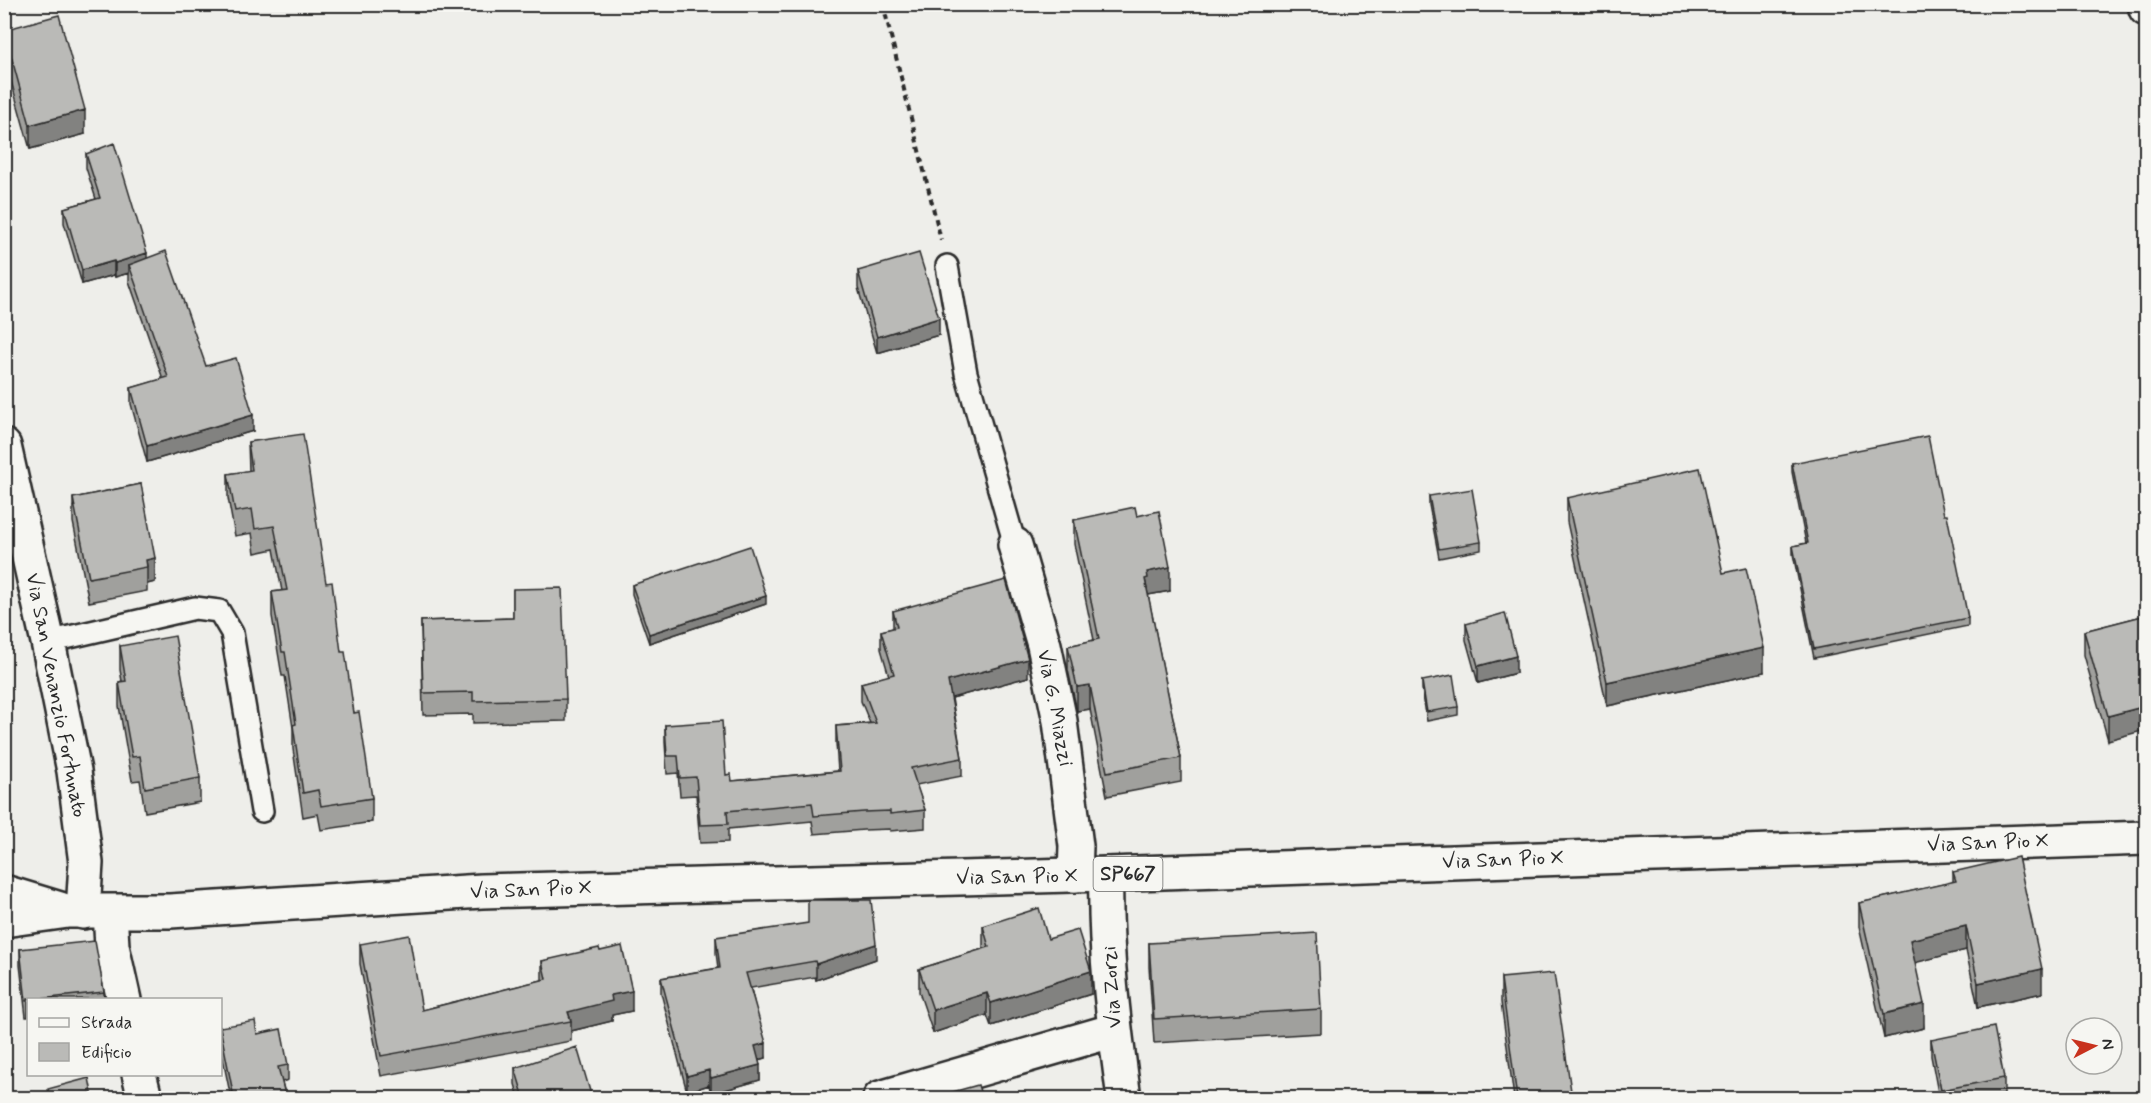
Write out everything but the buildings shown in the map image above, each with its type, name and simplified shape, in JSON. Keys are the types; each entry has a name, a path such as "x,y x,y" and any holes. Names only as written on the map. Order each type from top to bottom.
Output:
{"main road":[{"name":"Via San Venanzio Fortunato","path":"4,446 48,642 77,793 86,863 87,912"},
{"name":"Via G. Miazzi","path":"1015,544 1044,645 1060,721 1076,846 1090,875"},
{"name":"Via San Pio X","path":"4,920 87,912 170,911 482,891 1090,875 2146,838"},
{"name":"Via Zorzi","path":"1090,875 1105,903 1115,1030 1124,1098"},
{"name":"Via San Pio X","path":"4,892 87,912"},
{"path":"87,912 112,946 124,998"},
{"path":"880,1098 1115,1030"},
{"path":"140,1076 145,1098"}],"lane":[{"path":"947,266 966,373 1015,544"},
{"path":"48,642 195,609 219,611 232,633 261,812"}],"path":[{"path":"884,4 947,266"}]}
